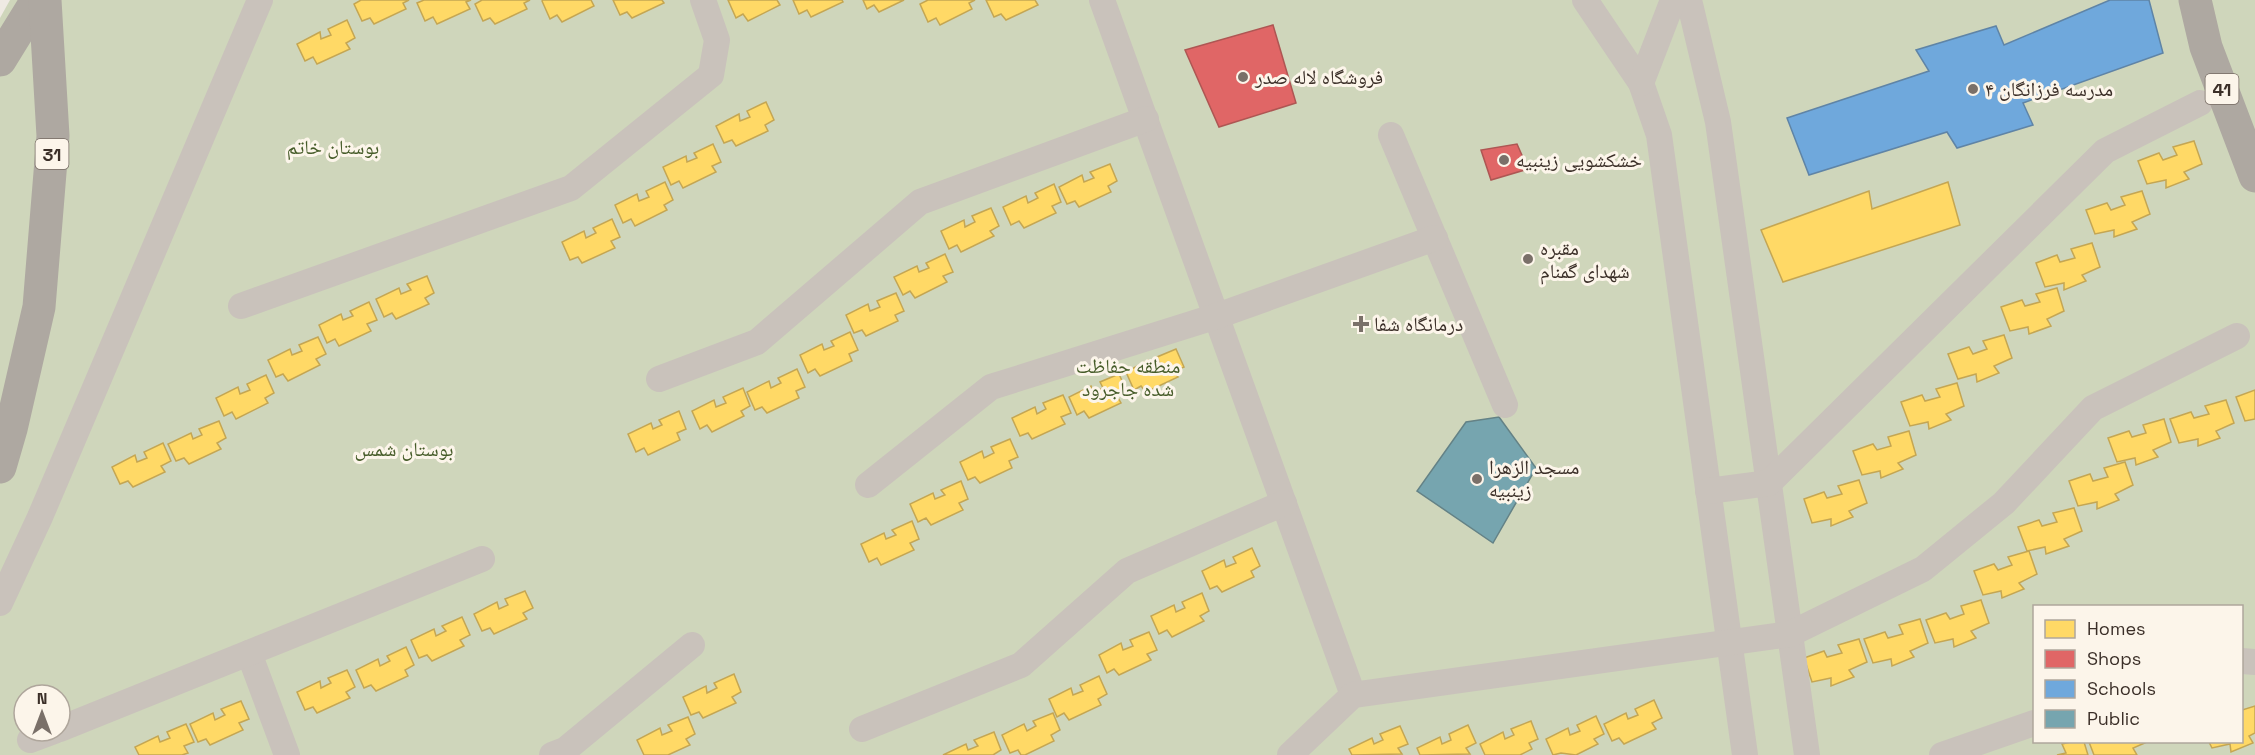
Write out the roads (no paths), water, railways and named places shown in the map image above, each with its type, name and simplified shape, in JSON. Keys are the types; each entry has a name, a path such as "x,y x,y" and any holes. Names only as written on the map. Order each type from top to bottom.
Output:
{"highway":[{"path":"0,60 37,0"},
{"name":"31","path":"0,467 39,307 53,136 45,0"},
{"name":"41","path":"2194,0 2206,47 2255,176"}],"street":[{"path":"0,603 40,517 260,0"},
{"path":"241,306 571,188 711,75 717,40 703,0"},
{"path":"1102,0 1353,695"},
{"path":"1585,0 1641,83 1659,135 1745,755"},
{"path":"1641,83 1674,0"},
{"path":"1689,0 1718,122 1807,755"},
{"path":"1708,491 1769,483 2105,151 2200,103"},
{"path":"659,379 757,342 920,202 1146,119"},
{"path":"1391,135 1505,405"},
{"path":"868,485 991,387 1217,316 1435,238"},
{"path":"1290,755 1353,695 1790,634 1923,568 2004,503 2093,408 2237,336"},
{"path":"862,729 1021,665 1127,571 1284,503"},
{"path":"72,724 482,559"},
{"path":"552,755 566,750 692,645"},
{"path":"249,653 287,755"},
{"path":"1942,755 2033,723"}],"place":[{"name":"فروشگاه لاله صدر","path":"1243,77"},
{"name":"مدرسه فرزانگان ۴","path":"1973,89"},
{"name":"خشکشویی زینبیه","path":"1504,160"},
{"name":"مقبره شهدای گمنام","path":"1528,259"},
{"name":"درمانگاه شفا","path":"1361,324"},
{"name":"مسجد الزهرا زینبیه","path":"1477,479"}],"park label":[{"name":"بوستان خاتم","path":"333,147"},
{"name":"منطقه حفاظت شده جاجرود","path":"1128,378"},
{"name":"بوستان شمس","path":"404,449"}]}
